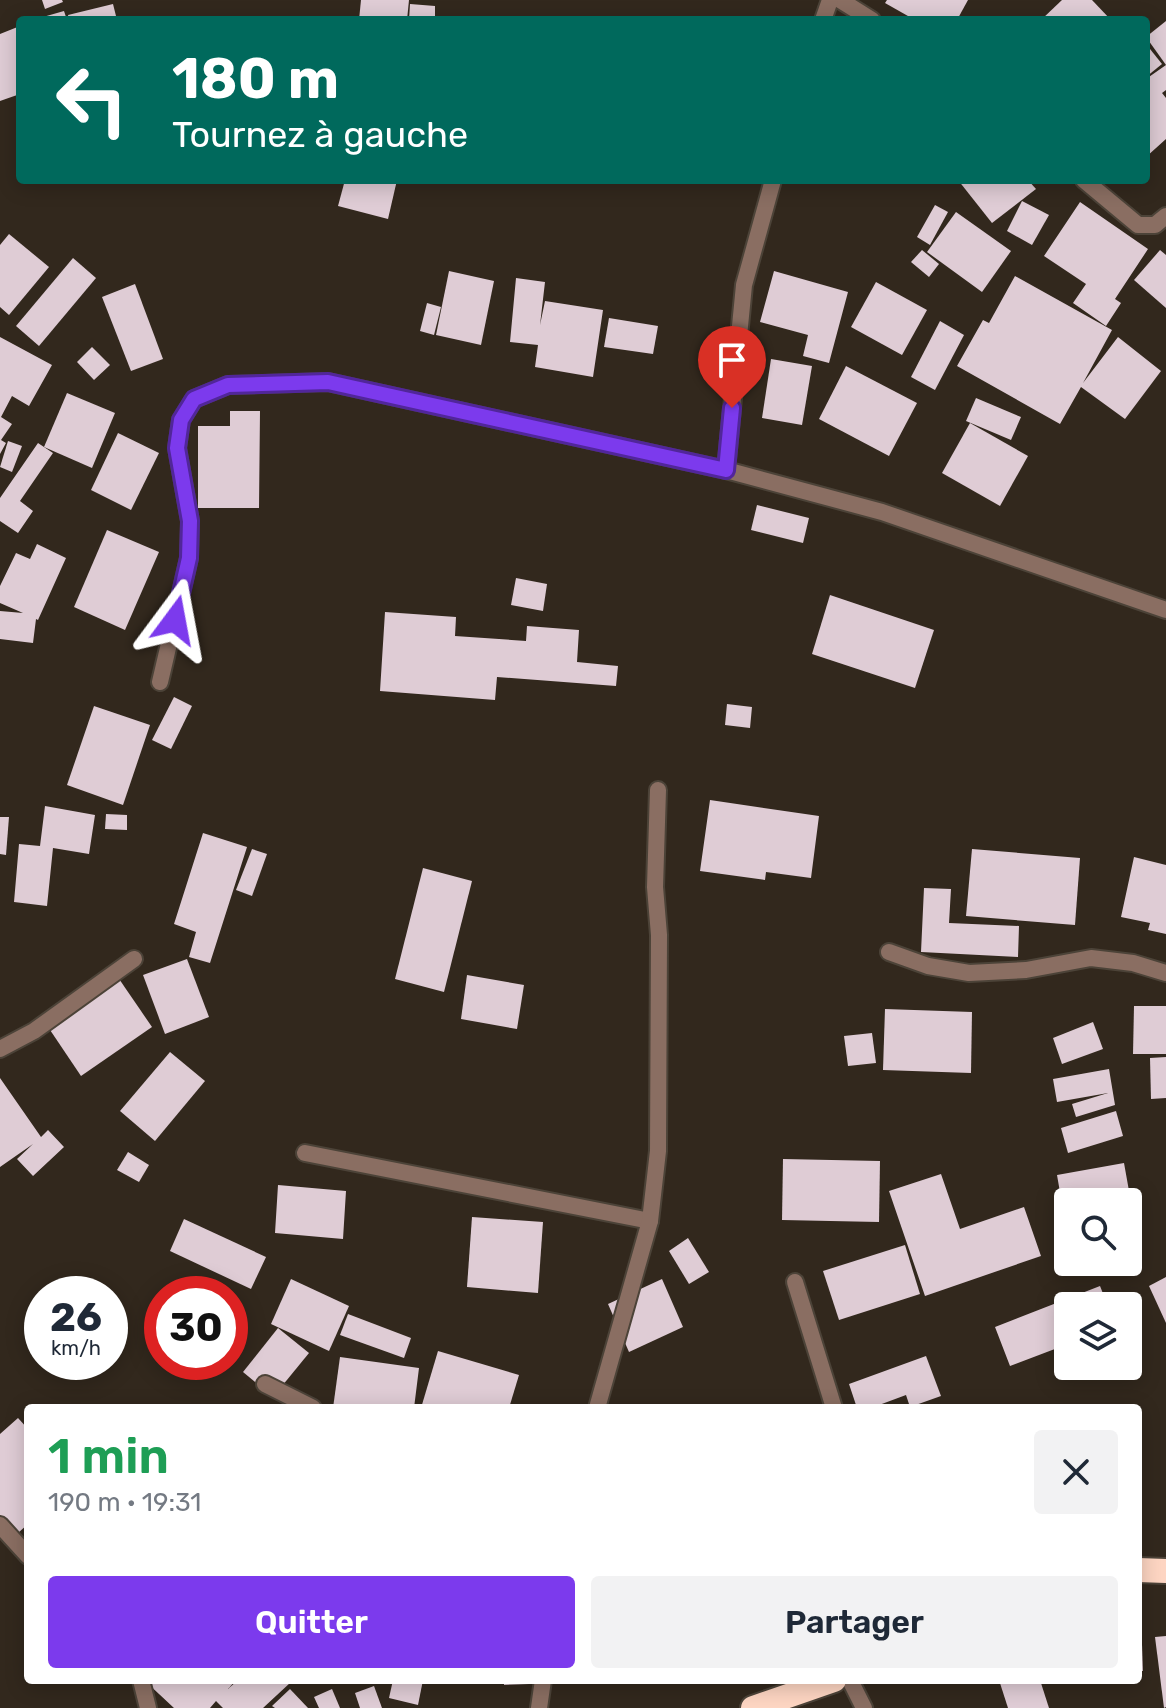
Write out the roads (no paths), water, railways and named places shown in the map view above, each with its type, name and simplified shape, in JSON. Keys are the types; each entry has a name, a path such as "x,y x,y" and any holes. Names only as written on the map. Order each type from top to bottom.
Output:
{"highway":[{"path":"1142,1570 1166,1571"},
{"path":"753,1708 822,1684"}],"street":[{"path":"840,0 866,16"},
{"path":"726,470 744,285 772,184"},
{"path":"1089,184 1138,225 1155,225 1166,216"},
{"path":"160,682 189,558 190,521 177,448 181,420 194,399 228,385 328,382 726,470 882,512 1166,610"},
{"path":"598,1404 650,1221 658,1151 659,935 655,887 658,790"},
{"path":"889,952 928,966 969,973 1026,970 1091,958 1133,963 1166,973"},
{"path":"0,1049 34,1031 134,959"},
{"path":"305,1153 650,1221"},
{"path":"795,1282 833,1404"},
{"path":"265,1384 305,1404"},
{"path":"0,1525 24,1552"},
{"path":"142,1684 148,1708"},
{"path":"539,1708 542,1684"},
{"path":"852,1684 864,1708"}]}
